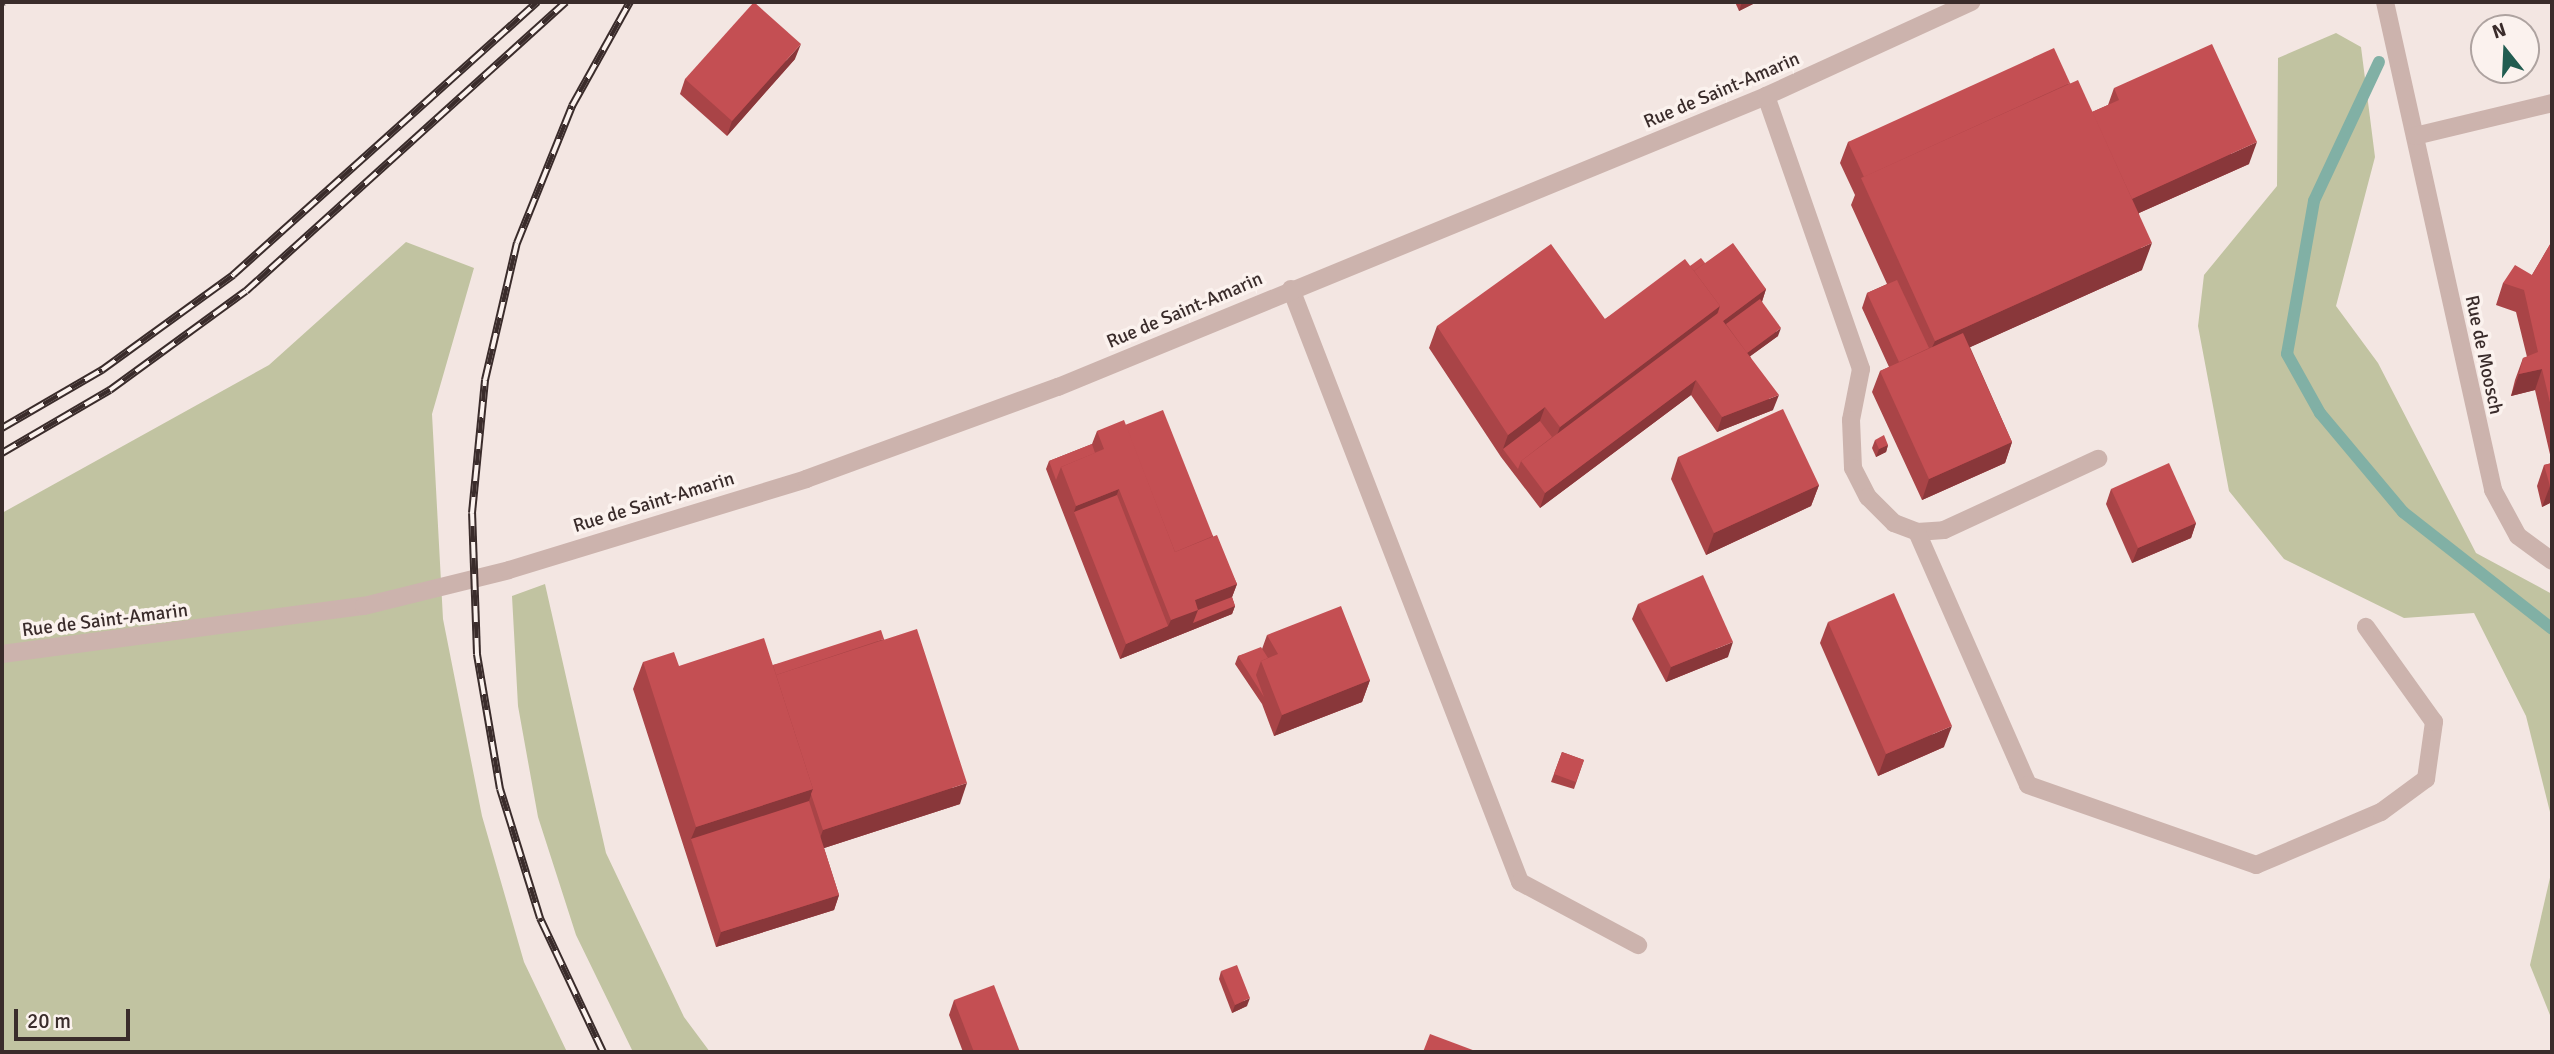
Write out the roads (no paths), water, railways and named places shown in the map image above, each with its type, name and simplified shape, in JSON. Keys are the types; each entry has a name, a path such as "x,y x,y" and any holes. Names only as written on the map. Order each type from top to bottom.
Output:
{"street":[{"name":"Rue de Saint-Amarin","path":"2,654 364,606 509,570 806,479 1058,387 1766,96 1971,2"},
{"name":"Rue de Moosch","path":"2385,2 2493,490 2518,536 2552,561"},
{"path":"1766,96 1861,369 1852,420 1853,468 1868,497 1894,523 1917,532 1944,530 2098,459"},
{"path":"2415,136 2552,103"},
{"name":"Rue de Saint-Amarin","path":"1291,289 1520,882 1638,945"},
{"path":"1917,532 2028,785 2256,865 2381,812 2426,779 2434,722 2366,627"}],"waterway":[{"path":"2379,62 2314,201 2287,354 2320,413 2403,512 2552,629"}],"railway":[{"path":"2,428 102,370 233,275 537,2"},
{"path":"2,453 110,390 246,291 566,2"},
{"path":"603,1052 540,918 500,789 477,654 472,513 485,380 517,243 572,106 630,2"}]}
